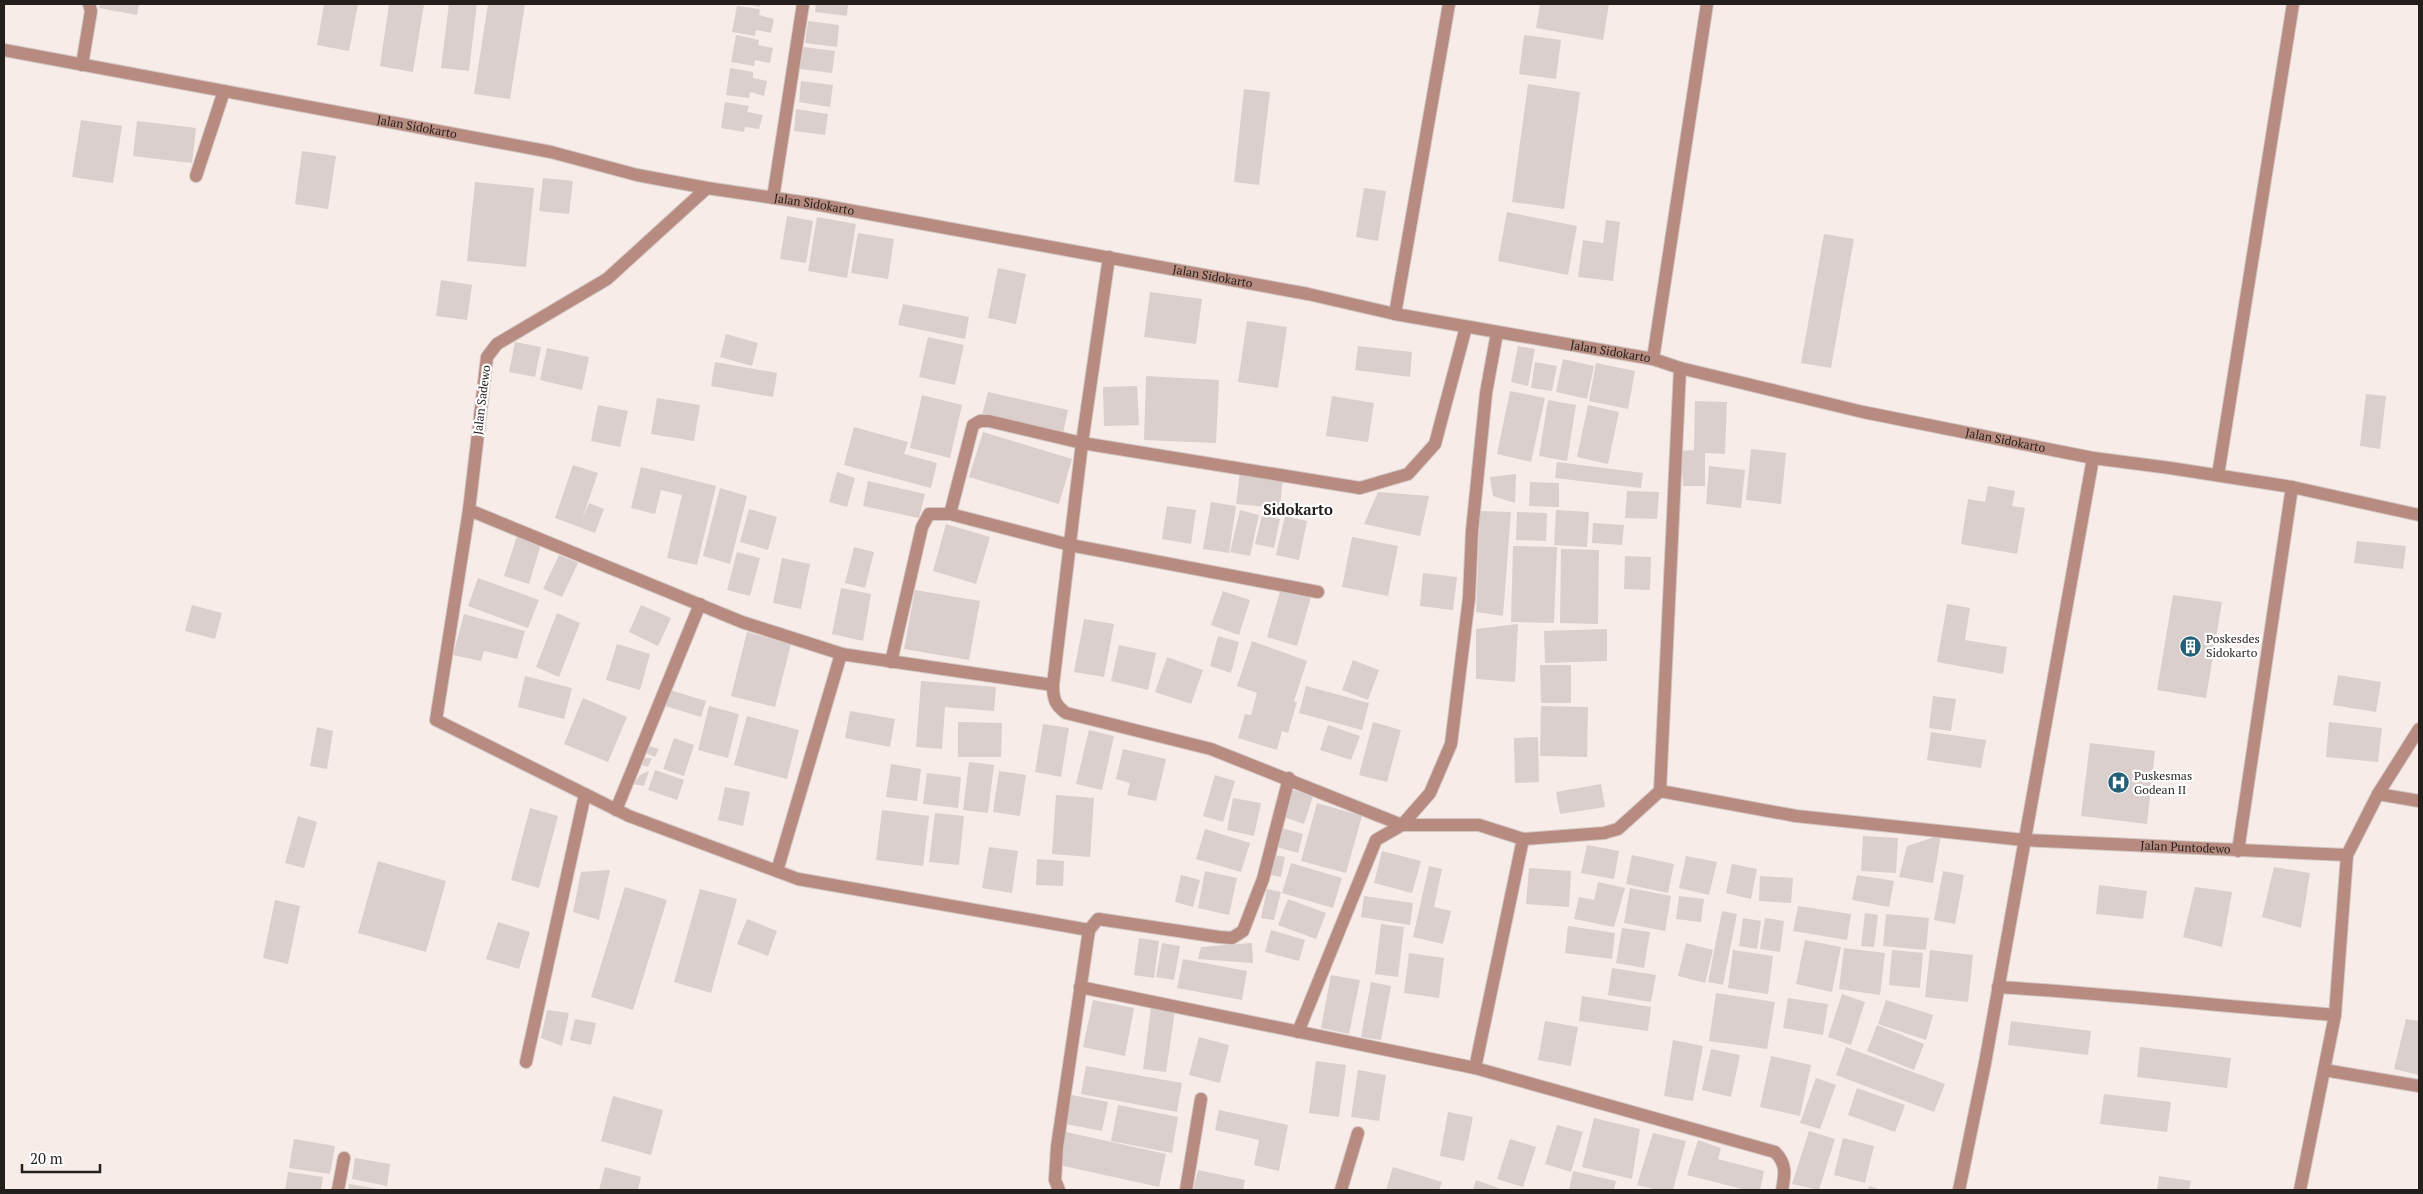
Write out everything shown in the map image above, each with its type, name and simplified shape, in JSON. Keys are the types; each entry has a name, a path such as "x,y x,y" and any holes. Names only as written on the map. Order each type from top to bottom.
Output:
{"street":[{"path":"82,65 91,11 89,4"},
{"path":"773,198 803,4"},
{"path":"1395,314 1449,4"},
{"path":"1653,358 1707,4"},
{"path":"2218,475 2293,4"},
{"name":"Jalan Sidokarto","path":"4,50 551,152 637,174 708,188 1109,257 1308,294 1466,328 1653,358 1680,368 1864,412 2093,458 2218,475 2292,488 2419,515"},
{"path":"196,176 224,91"},
{"name":"Jalan Sadewo","path":"585,794 436,720 469,510 487,357 497,344 607,279 708,188"},
{"path":"1109,257 1082,443 1053,685 1053,699 1058,707 1066,713 1211,748 1290,778 1402,826 1479,825 1523,839 1604,833 1618,829 1660,791 1680,368"},
{"path":"950,514 974,425 990,420 1082,443 1360,488 1408,474 1435,444 1466,328"},
{"path":"1298,1032 1376,840 1402,826 1430,792 1451,744 1469,598 1472,531 1486,393 1497,333"},
{"path":"1959,1190 1986,1063 2093,458"},
{"path":"2238,851 2292,488"},
{"path":"469,510 742,622 842,654 1053,685"},
{"path":"891,662 922,527 929,514 950,514 1070,545 1318,592"},
{"path":"616,810 700,604"},
{"path":"777,871 842,654"},
{"path":"2300,1190 2335,1015 2347,855 2378,794 2419,729"},
{"path":"1059,1190 1055,1180 1057,1148 1089,930 1098,919 1219,937 1232,938 1242,931 1263,879 1290,778"},
{"name":"Jalan Puntodewo","path":"1660,791 1796,816 2024,840 2347,855"},
{"path":"526,1062 585,794 616,810 746,861 798,879 1089,930"},
{"path":"2378,794 2419,801"},
{"path":"1475,1068 1523,839"},
{"path":"1080,987 1475,1068 1775,1152 1781,1158 1786,1173 1782,1190"},
{"path":"1998,987 2102,994 2335,1015"},
{"path":"2324,1070 2419,1086"},
{"path":"1186,1190 1201,1099"},
{"path":"1341,1190 1358,1133"},
{"path":"338,1190 344,1158"}],"building":[{"path":"100,4 139,4 137,15 99,8"},
{"path":"324,4 358,4 349,51 317,45"},
{"path":"389,4 424,4 413,72 380,66"},
{"path":"449,4 477,4 469,71 441,68"},
{"path":"488,4 525,4 510,99 474,94"},
{"path":"746,4 760,4 760,7"},
{"path":"816,4 848,4 847,16 815,12"},
{"path":"1540,4 1609,4 1603,40 1536,28"},
{"path":"737,6 760,9 759,15 774,19 771,33 756,30 755,36 732,32"},
{"path":"808,21 839,25 837,47 805,43"},
{"path":"736,35 759,40 758,45 773,48 770,63 755,60 754,66 731,62"},
{"path":"1524,35 1561,40 1556,79 1519,74"},
{"path":"803,47 835,51 832,73 800,69"},
{"path":"730,68 753,72 753,78 767,81 764,96 750,92 749,98 726,95"},
{"path":"801,81 833,85 830,107 799,102"},
{"path":"1528,84 1580,92 1564,209 1512,202"},
{"path":"1244,89 1270,92 1259,185 1234,182"},
{"path":"725,102 749,106 747,112 763,115 759,129 745,127 744,132 721,128"},
{"path":"796,109 828,114 825,135 794,131"},
{"path":"81,120 122,126 113,183 72,177"},
{"path":"137,121 196,128 192,163 133,156"},
{"path":"302,151 336,156 328,209 295,204"},
{"path":"543,178 573,181 569,214 539,211"},
{"path":"475,182 534,188 526,267 467,261"},
{"path":"1364,188 1386,191 1378,241 1356,237"},
{"path":"1507,212 1577,226 1568,275 1498,261"},
{"path":"787,216 813,221 806,263 780,259"},
{"path":"817,217 856,224 847,278 808,271"},
{"path":"1606,220 1620,222 1613,281 1578,277 1583,240 1603,243"},
{"path":"858,233 894,239 888,279 851,273"},
{"path":"1824,234 1854,239 1831,368 1801,363"},
{"path":"998,268 1026,274 1016,324 988,318"},
{"path":"441,280 472,285 467,320 436,316"},
{"path":"1150,292 1202,299 1196,344 1144,337"},
{"path":"903,304 969,317 965,339 898,325"},
{"path":"1247,321 1287,327 1278,388 1238,382"},
{"path":"726,334 758,343 752,366 720,357"},
{"path":"928,337 964,345 955,385 919,377"},
{"path":"515,342 541,347 535,377 509,372"},
{"path":"1358,346 1412,352 1410,377 1355,370"},
{"path":"1518,346 1535,349 1528,386 1511,382"},
{"path":"547,348 589,357 582,390 540,380"},
{"path":"1563,359 1594,366 1587,399 1556,392"},
{"path":"715,362 777,373 773,397 711,386"},
{"path":"1535,362 1557,366 1552,391 1531,388"},
{"path":"1596,363 1635,371 1628,409 1589,401"},
{"path":"1146,376 1219,380 1216,443 1144,440"},
{"path":"1137,386 1139,425 1104,426 1103,387"},
{"path":"1510,391 1545,398 1531,462 1497,454"},
{"path":"988,392 1068,410 1063,433 982,415"},
{"path":"2366,394 2386,396 2380,449 2360,446"},
{"path":"922,395 962,405 950,458 910,448"},
{"path":"1332,396 1374,403 1368,442 1326,436"},
{"path":"657,398 700,405 694,441 651,434"},
{"path":"1548,400 1576,405 1567,461 1539,456"},
{"path":"1695,401 1727,402 1725,454 1705,453 1705,486 1683,486 1681,451 1694,450"},
{"path":"598,405 628,411 620,447 591,441"},
{"path":"1588,405 1619,412 1608,464 1577,457"},
{"path":"854,427 908,442 904,454 937,463 931,488 844,465"},
{"path":"983,432 1072,459 1059,504 969,477"},
{"path":"1751,449 1786,453 1781,504 1746,500"},
{"path":"1557,462 1643,473 1641,488 1555,478"},
{"path":"573,465 598,473 582,519 589,503 604,509 595,533 555,518"},
{"path":"1709,466 1745,470 1741,508 1706,504"},
{"path":"641,467 716,486 697,565 667,558 682,495 661,490 655,514 631,508"},
{"path":"837,472 855,478 847,507 829,502"},
{"path":"1240,472 1283,477 1280,508 1236,504"},
{"path":"1516,474 1515,503 1493,496 1490,477"},
{"path":"868,481 925,494 919,518 863,506"},
{"path":"1530,482 1559,483 1559,507 1529,506"},
{"path":"1988,486 2015,491 2012,506 2025,508 2017,554 1961,544 1968,499 1985,502"},
{"path":"720,488 747,496 730,564 703,556"},
{"path":"1627,491 1659,492 1657,519 1625,518"},
{"path":"1378,492 1429,496 1420,536 1364,524"},
{"path":"1211,502 1236,506 1229,553 1203,549"},
{"path":"1167,506 1196,510 1191,544 1162,539"},
{"path":"749,509 777,517 768,550 740,542"},
{"path":"1240,510 1259,515 1250,556 1230,552"},
{"path":"1556,510 1589,512 1587,547 1554,545"},
{"path":"1480,511 1511,512 1503,616 1476,612"},
{"path":"1517,512 1547,513 1546,541 1516,540"},
{"path":"1262,515 1280,519 1274,548 1255,544"},
{"path":"1285,516 1307,521 1299,560 1276,555"},
{"path":"1593,523 1624,525 1622,545 1592,543"},
{"path":"946,524 990,537 976,584 933,571"},
{"path":"517,536 541,544 529,584 504,576"},
{"path":"1352,537 1398,546 1388,596 1342,587"},
{"path":"2357,541 2406,546 2403,569 2354,563"},
{"path":"1513,546 1557,547 1554,623 1511,622"},
{"path":"854,547 874,552 865,588 845,583"},
{"path":"1561,549 1599,550 1598,624 1560,623"},
{"path":"737,552 760,558 750,596 727,590"},
{"path":"559,555 578,563 562,597 543,589"},
{"path":"1625,556 1651,557 1650,590 1624,589"},
{"path":"782,558 810,564 801,609 773,603"},
{"path":"1423,573 1457,577 1453,610 1420,606"},
{"path":"478,578 539,600 528,628 468,606"},
{"path":"841,588 871,594 863,641 832,634"},
{"path":"1281,588 1311,597 1297,646 1267,637"},
{"path":"915,590 980,601 969,660 904,649"},
{"path":"1223,591 1250,600 1239,635 1211,625"},
{"name":"Poskesdes Sidokarto","path":"2173,595 2222,602 2206,698 2157,690"},
{"path":"1947,604 1970,608 1965,640 2007,647 2003,674 1937,662"},
{"path":"192,605 222,613 215,639 185,631"},
{"path":"641,605 671,618 658,646 629,632"},
{"path":"557,613 580,623 559,677 536,667"},
{"path":"464,614 525,631 517,659 484,651 481,661 453,655"},
{"path":"1084,619 1114,624 1104,677 1074,672"},
{"path":"1518,624 1515,682 1476,679 1476,629"},
{"path":"1607,629 1607,661 1545,663 1544,631"},
{"path":"747,632 791,644 775,707 731,696"},
{"path":"1218,636 1239,642 1231,673 1210,666"},
{"path":"1252,641 1307,661 1294,701 1297,702 1288,733 1282,731 1277,750 1238,738 1245,714 1251,715 1257,693 1237,686"},
{"path":"617,644 650,654 640,690 606,680"},
{"path":"1119,645 1156,653 1148,690 1111,681"},
{"path":"1167,657 1203,670 1191,704 1155,692"},
{"path":"1353,660 1379,670 1368,700 1342,690"},
{"path":"1540,665 1571,665 1571,703 1541,703"},
{"path":"2338,675 2381,682 2376,712 2333,705"},
{"path":"525,676 572,688 564,719 518,707"},
{"path":"921,681 996,687 994,711 945,707 942,749 916,747"},
{"path":"1306,686 1369,703 1362,730 1299,713"},
{"path":"667,689 706,701 701,717 662,705"},
{"path":"1933,696 1956,699 1951,731 1929,728"},
{"path":"583,698 627,717 608,762 564,744"},
{"path":"709,706 739,714 728,758 698,750"},
{"path":"1541,706 1588,707 1587,757 1540,756"},
{"path":"850,711 895,719 890,747 845,738"},
{"path":"747,716 799,730 787,779 734,765"},
{"path":"958,722 1002,723 1001,757 958,757"},
{"path":"1373,722 1401,730 1387,782 1359,775"},
{"path":"2329,722 2382,728 2378,762 2326,757"},
{"path":"1043,724 1069,728 1061,777 1035,772"},
{"path":"1328,725 1360,736 1351,760 1320,750"},
{"path":"317,727 333,731 327,769 310,766"},
{"path":"1089,730 1114,736 1102,790 1076,784"},
{"path":"1931,732 1986,740 1981,768 1927,760"},
{"path":"1538,737 1539,782 1515,783 1514,738"},
{"path":"674,738 694,745 684,776 663,769"},
{"name":"Puskesmas Godean II","path":"2090,743 2155,751 2147,824 2081,816"},
{"path":"650,746 659,749 655,757 646,753"},
{"path":"1123,749 1166,759 1156,801 1127,795 1130,783 1116,779"},
{"path":"644,758 652,758 648,767 642,765"},
{"path":"969,762 994,765 988,813 963,810"},
{"path":"891,764 921,769 917,801 886,797"},
{"path":"655,770 684,780 677,800 648,790"},
{"path":"649,771 644,786 633,784 640,775"},
{"path":"999,771 1026,775 1020,816 993,812"},
{"path":"927,773 961,777 958,808 923,804"},
{"path":"1215,775 1235,781 1223,822 1203,816"},
{"path":"1601,784 1605,807 1560,814 1556,792"},
{"path":"725,787 750,792 743,826 718,820"},
{"path":"1290,789 1313,796 1304,824 1281,816"},
{"path":"1056,795 1094,798 1090,857 1052,854"},
{"path":"1233,798 1261,803 1254,836 1227,830"},
{"path":"1317,803 1362,816 1346,873 1301,861"},
{"path":"530,808 558,816 539,888 511,880"},
{"path":"882,810 929,816 923,866 876,860"},
{"path":"935,813 964,816 959,865 929,862"},
{"path":"298,816 317,822 304,868 285,863"},
{"path":"1282,828 1303,834 1298,853 1277,847"},
{"path":"1205,829 1250,843 1241,872 1196,859"},
{"path":"1941,835 1933,883 1899,877 1907,846"},
{"path":"1863,836 1898,838 1896,873 1861,871"},
{"path":"1587,845 1619,851 1614,879 1581,873"},
{"path":"989,847 1018,851 1012,893 982,888"},
{"path":"1382,851 1421,861 1412,893 1374,883"},
{"path":"1275,855 1285,857 1281,877 1270,875"},
{"path":"1632,855 1674,864 1668,893 1626,884"},
{"path":"1686,856 1717,862 1709,895 1679,888"},
{"path":"1037,859 1064,861 1063,886 1036,885"},
{"path":"378,861 446,881 426,952 358,933"},
{"path":"1291,863 1342,878 1333,908 1282,893"},
{"path":"1732,864 1757,869 1751,899 1726,893"},
{"path":"1429,866 1442,869 1434,907 1451,911 1443,944 1413,937"},
{"path":"2274,867 2310,873 2301,928 2262,917"},
{"path":"1529,868 1571,871 1569,907 1526,904"},
{"path":"610,870 599,920 573,912 581,872"},
{"path":"1205,871 1237,878 1229,915 1198,908"},
{"path":"1943,871 1964,875 1955,924 1934,920"},
{"path":"1181,875 1200,880 1193,907 1175,902"},
{"path":"1857,875 1894,881 1889,907 1852,900"},
{"path":"1760,876 1793,878 1791,903 1759,901"},
{"path":"1598,882 1625,888 1614,927 1574,919 1579,897 1594,900"},
{"path":"2099,885 2147,891 2143,919 2096,914"},
{"path":"625,887 667,900 633,1010 591,997"},
{"path":"2195,887 2232,892 2222,947 2183,937"},
{"path":"1630,888 1671,896 1665,931 1624,923"},
{"path":"700,889 737,899 711,993 674,982"},
{"path":"1267,889 1281,892 1274,920 1261,918"},
{"path":"1364,896 1413,903 1410,925 1361,917"},
{"path":"1679,896 1704,899 1701,922 1676,919"},
{"path":"1288,899 1326,913 1316,939 1278,925"},
{"path":"275,900 300,906 288,964 263,958"},
{"path":"1798,906 1851,914 1847,940 1793,931"},
{"path":"1722,911 1737,914 1723,985 1708,982"},
{"path":"1865,913 1878,915 1874,947 1861,946"},
{"path":"1886,914 1929,918 1926,950 1883,946"},
{"path":"1743,918 1761,921 1757,949 1739,946"},
{"path":"1765,918 1784,921 1780,952 1760,949"},
{"path":"747,919 777,931 768,956 737,944"},
{"path":"498,922 530,932 519,969 486,959"},
{"path":"1381,924 1404,927 1398,977 1375,974"},
{"path":"1568,926 1615,933 1612,959 1565,953"},
{"path":"1622,928 1650,932 1644,968 1616,963"},
{"path":"1271,930 1305,940 1299,961 1265,952"},
{"path":"1139,938 1159,941 1154,978 1134,975"},
{"path":"1805,940 1841,947 1832,992 1796,984"},
{"path":"1162,943 1180,946 1174,980 1156,977"},
{"path":"1252,943 1253,963 1198,959 1201,947"},
{"path":"1686,943 1713,950 1705,983 1678,976"},
{"path":"1844,948 1885,953 1880,995 1839,989"},
{"path":"1733,950 1773,956 1768,994 1728,988"},
{"path":"1892,950 1923,953 1920,988 1889,985"},
{"path":"1930,950 1973,955 1968,1002 1925,997"},
{"path":"1409,953 1444,958 1439,998 1404,993"},
{"path":"1183,959 1247,971 1242,1000 1177,988"},
{"path":"1612,968 1656,975 1651,1002 1608,995"},
{"path":"1331,975 1360,980 1349,1034 1321,1028"},
{"path":"1371,982 1391,986 1381,1040 1361,1037"},
{"path":"1716,993 1775,1002 1767,1049 1709,1041"},
{"path":"1842,994 1865,1002 1851,1045 1828,1037"},
{"path":"1582,996 1651,1007 1648,1031 1579,1021"},
{"path":"1788,998 1828,1004 1823,1035 1783,1028"},
{"path":"1093,1000 1134,1008 1125,1056 1083,1047"},
{"path":"1886,1000 1933,1015 1926,1040 1878,1024"},
{"path":"1151,1008 1175,1011 1166,1072 1143,1069"},
{"path":"547,1010 569,1013 562,1046 541,1038"},
{"path":"575,1019 596,1023 591,1045 570,1040"},
{"path":"2406,1019 2419,1021 2419,1075 2394,1069"},
{"path":"1545,1021 1578,1027 1571,1066 1538,1060"},
{"path":"2011,1021 2091,1031 2088,1055 2008,1045"},
{"path":"1877,1025 1924,1044 1914,1070 1867,1051"},
{"path":"1199,1037 1229,1045 1220,1083 1189,1075"},
{"path":"1673,1040 1703,1046 1693,1101 1664,1096"},
{"path":"1846,1047 1945,1084 1934,1112 1836,1075"},
{"path":"2140,1047 2231,1058 2227,1088 2137,1077"},
{"path":"1711,1049 1740,1055 1731,1097 1702,1090"},
{"path":"1771,1056 1811,1065 1800,1116 1760,1107"},
{"path":"1316,1061 1346,1065 1339,1117 1309,1113"},
{"path":"1086,1066 1182,1083 1177,1112 1081,1094"},
{"path":"1358,1070 1386,1075 1379,1121 1351,1117"},
{"path":"1816,1078 1836,1085 1820,1129 1800,1123"},
{"path":"1857,1088 1905,1105 1895,1132 1848,1115"},
{"path":"2104,1094 2171,1102 2167,1132 2100,1124"},
{"path":"1072,1095 1108,1102 1102,1131 1066,1124"},
{"path":"613,1096 663,1110 651,1155 601,1141"},
{"path":"1118,1105 1178,1117 1172,1153 1111,1141"},
{"path":"1219,1110 1288,1125 1279,1171 1254,1165 1259,1140 1215,1130"},
{"path":"1448,1112 1473,1117 1464,1161 1440,1156"},
{"path":"1594,1118 1640,1129 1632,1179 1582,1167"},
{"path":"1557,1125 1583,1132 1571,1172 1545,1164"},
{"path":"1809,1131 1835,1139 1819,1190 1792,1184"},
{"path":"1066,1132 1166,1154 1159,1187 1059,1165"},
{"path":"1653,1133 1686,1141 1673,1190 1657,1190 1637,1185"},
{"path":"1843,1138 1874,1146 1865,1183 1834,1175"},
{"path":"294,1139 335,1146 330,1174 289,1168"},
{"path":"1510,1139 1536,1147 1523,1187 1497,1179"},
{"path":"1698,1140 1721,1148 1718,1159 1764,1171 1760,1190 1746,1190 1687,1175"},
{"path":"355,1158 390,1164 387,1186 352,1179"},
{"path":"605,1167 641,1177 638,1190 599,1190"},
{"path":"1393,1167 1442,1182 1439,1190 1386,1190"},
{"path":"1198,1170 1245,1180 1243,1190 1193,1190"},
{"path":"1573,1171 1616,1181 1614,1190 1569,1190"},
{"path":"288,1172 323,1177 321,1190 285,1190"},
{"path":"2159,1176 2191,1181 2189,1190 2157,1190"},
{"path":"1476,1180 1501,1189 1473,1190"},
{"path":"349,1184 378,1189 378,1190 348,1190"},
{"path":"1869,1186 1881,1190 1868,1190"}],"place":[{"name":"Poskesdes Sidokarto","path":"2190,646"},
{"name":"Puskesmas Godean II","path":"2118,783"}],"district":[{"name":"Sidokarto","path":"1298,510"}]}
